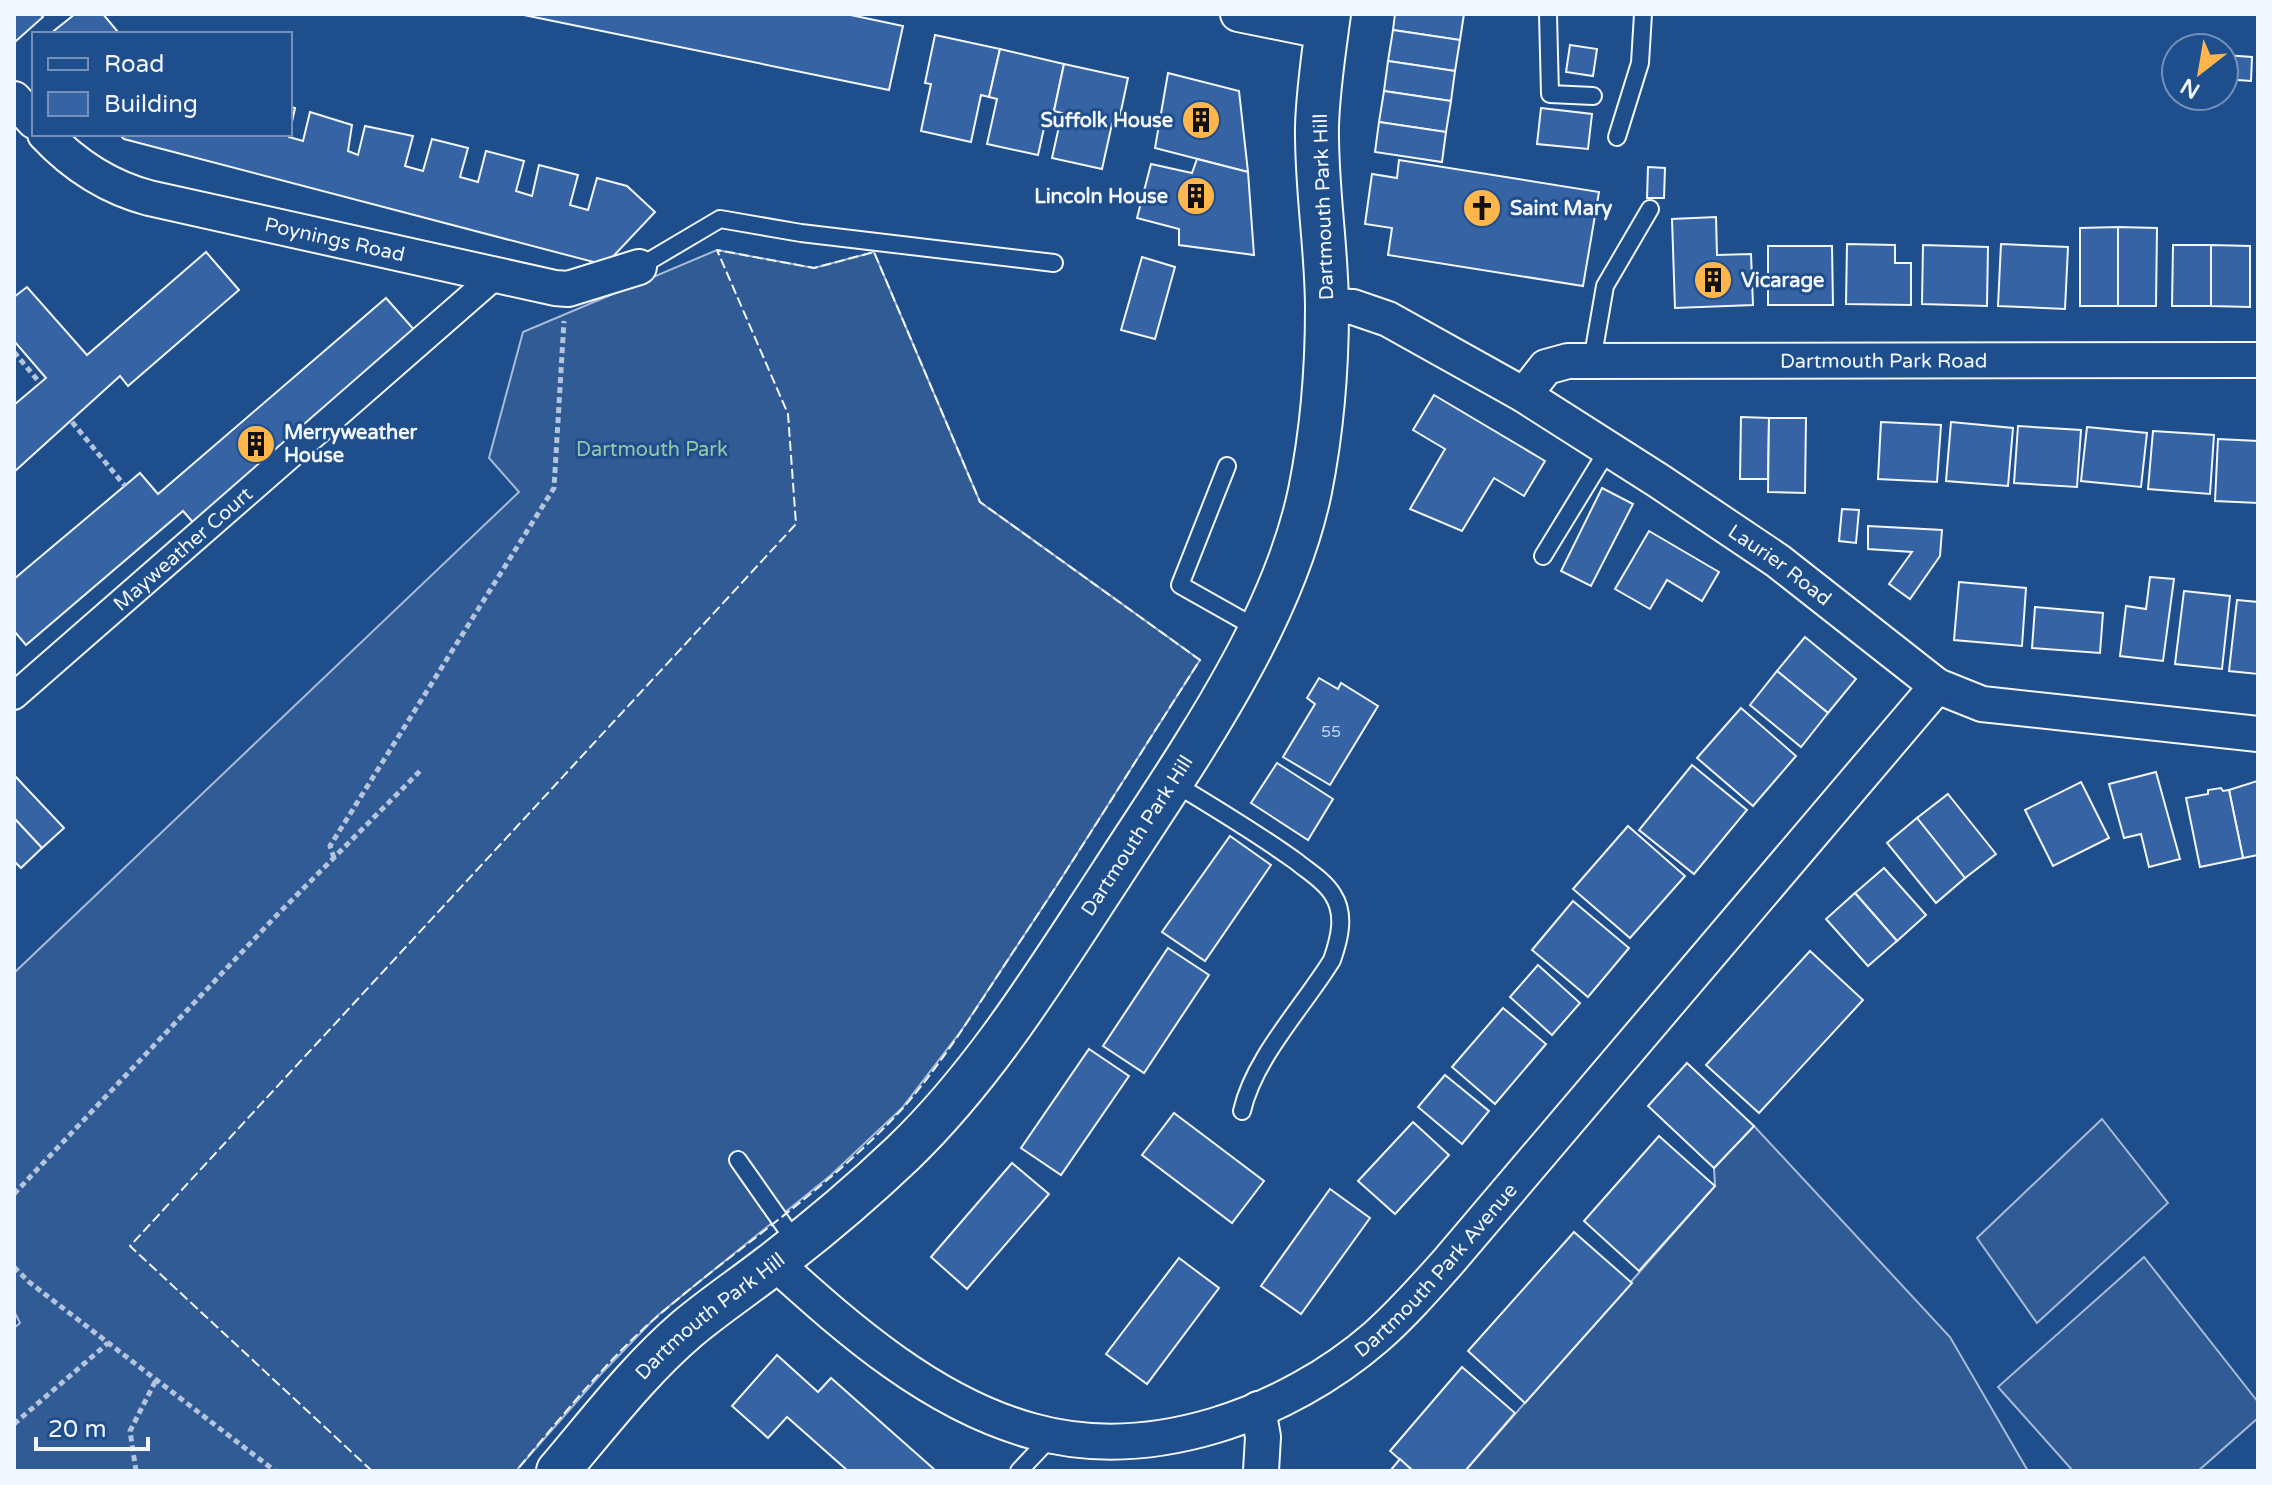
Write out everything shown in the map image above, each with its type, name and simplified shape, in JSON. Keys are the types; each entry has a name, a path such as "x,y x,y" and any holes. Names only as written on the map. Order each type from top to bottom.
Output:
{"street":[{"path":"1238,14 1328,23"},
{"name":"Dartmouth Park Hill","path":"558,1471 686,1330 826,1222 906,1150 960,1091 1038,986 1171,782 1232,681 1293,553 1310,491 1323,404 1327,306 1317,140 1328,23"},
{"path":"14,99 32,119"},
{"name":"Poynings Road","path":"47,136 79,166 133,194 496,275 565,288 639,267"},
{"name":"Mayweather Court","path":"14,696 496,275"},
{"name":"Laurier Road","path":"1327,306 1353,307 1388,319 1524,395 1778,561 1937,686 1982,704 2258,734"},
{"name":"Dartmouth Park Road","path":"1524,395 1546,367 1568,361 2258,360"},
{"name":"Dartmouth Park Avenue","path":"786,1254 857,1333 945,1393 1004,1421 1052,1436 1103,1441 1138,1440 1183,1433 1258,1409 1298,1390 1334,1369 1376,1337 1448,1262 1937,686"},
{"path":"1258,1409 1263,1437 1261,1471"}],"lane":[{"path":"1548,14 1550,94 1593,96"},
{"path":"1617,137 1640,63 1643,14"},
{"path":"1592,361 1605,286 1650,209"},
{"path":"639,267 720,219 801,233 1054,263"},
{"path":"1543,556 1609,448"},
{"path":"1227,466 1180,585 1258,629"},
{"path":"1171,782 1261,836 1318,878 1334,896 1340,915 1338,940 1332,960 1258,1068 1242,1111"},
{"path":"738,1160 786,1254"},
{"path":"1019,1471 1052,1436"}],"path":[{"path":"334,858 330,846 554,488 565,288"},
{"path":"14,352 40,383"},
{"path":"72,422 125,486"},
{"path":"14,1194 93,1108 422,769"},
{"path":"14,1267 29,1282 275,1471"},
{"path":"14,1424 108,1343"},
{"path":"136,1471 130,1431 156,1380"}],"shaded area":[{"path":"717,250 814,268 874,252 980,502 1200,660 961,1031 902,1108 831,1175 657,1316 600,1375 516,1471 14,1471 14,1328 20,1323 14,1311 14,973 519,492 489,458 523,332"},
{"path":"2102,1119 2168,1203 2037,1323 1977,1238"},
{"path":"1754,1126 1950,1337 2028,1471 1465,1471 1715,1186 1714,1168"},
{"path":"2144,1257 2258,1402 2258,1418 2198,1471 2073,1471 1998,1387"}],"building":[{"path":"14,14 40,14 43,17 16,41"},
{"path":"75,14 103,14 118,32 52,32"},
{"path":"519,14 846,14 903,26 889,90"},
{"path":"1395,14 1464,14 1460,40 1393,30"},
{"path":"1393,30 1460,40 1455,71 1388,61"},
{"path":"935,35 1000,49 989,97 981,95 971,142 921,131 931,84 925,83"},
{"path":"1570,45 1597,49 1593,76 1566,72"},
{"path":"1000,49 1064,64 1054,111 1048,110 1038,155 987,144 997,99 989,97"},
{"path":"2240,56 2252,57 2251,81 2240,80"},
{"path":"1388,61 1455,71 1451,101 1384,91"},
{"path":"1064,64 1128,78 1118,125 1112,124 1102,169 1052,158 1062,113 1054,111"},
{"name":"Suffolk House","path":"1168,73 1239,91 1248,172 1155,148"},
{"path":"1384,91 1451,101 1446,132 1379,122"},
{"path":"1541,108 1592,114 1588,149 1537,144"},
{"path":"310,112 352,125 348,151 358,155 365,126 413,136 405,166 423,171 432,139 468,148 460,177 478,182 486,151 524,161 516,191 532,196 539,165 578,175 570,205 588,210 597,178 627,186 655,212 605,265 121,136 289,136 303,141"},
{"path":"1379,122 1446,132 1442,162 1375,152"},
{"name":"Lincoln House","path":"1197,159 1248,172 1254,255 1179,245 1179,229 1137,218 1151,164 1192,173"},
{"name":"Saint Mary","path":"1399,160 1599,192 1583,286 1388,255 1392,228 1365,224 1372,174 1397,178"},
{"path":"1648,167 1665,168 1664,198 1647,198"},
{"name":"Vicarage","path":"1716,217 1717,255 1751,254 1753,305 1675,308 1672,219"},
{"path":"2118,227 2118,306 2080,306 2080,228"},
{"path":"2118,227 2157,228 2156,306 2118,306"},
{"path":"1847,244 1895,245 1895,263 1911,263 1911,305 1846,304"},
{"path":"2001,244 2068,247 2065,309 1998,306"},
{"path":"1923,245 1988,247 1987,306 1922,304"},
{"path":"2173,245 2211,245 2211,306 2172,306"},
{"path":"2211,245 2250,246 2250,307 2211,306"},
{"path":"1768,246 1832,246 1833,305 1768,305"},
{"path":"206,252 239,290 128,386 120,376 14,472 14,405 46,378 14,341 14,297 27,287 87,355"},
{"path":"1142,257 1175,267 1155,339 1121,330"},
{"name":"Merryweather House","path":"386,298 416,332 198,528 183,511 26,645 14,631 14,579 140,473 158,494"},
{"path":"1434,395 1545,461 1524,496 1494,478 1462,531 1410,509 1445,449 1413,430"},
{"path":"1741,417 1769,418 1768,479 1740,479"},
{"path":"1769,418 1806,418 1805,493 1768,492"},
{"path":"1881,422 1941,425 1937,482 1878,479"},
{"path":"1951,422 2013,428 2008,486 1946,481"},
{"path":"2018,426 2081,430 2077,487 2014,483"},
{"path":"2087,427 2147,433 2141,487 2081,481"},
{"path":"2153,431 2214,435 2210,494 2148,489"},
{"path":"2218,439 2258,441 2258,503 2215,501"},
{"path":"1602,488 1633,504 1591,586 1561,571"},
{"path":"1842,509 1859,510 1856,543 1839,541"},
{"path":"1868,526 1942,530 1940,556 1910,599 1889,584 1912,552 1868,549"},
{"path":"1649,531 1719,572 1702,601 1667,580 1650,609 1615,589"},
{"path":"2150,577 2174,579 2163,661 2120,656 2126,606 2146,609"},
{"path":"1959,582 2026,588 2022,646 1954,640"},
{"path":"2184,591 2230,596 2222,669 2175,664"},
{"path":"2237,600 2258,602 2258,674 2229,671"},
{"path":"2035,607 2103,613 2100,653 2032,648"},
{"path":"1805,637 1856,679 1828,713 1777,671"},
{"path":"1777,671 1828,713 1801,747 1750,705"},
{"path":"1319,678 1338,689 1341,683 1378,706 1330,785 1283,757 1315,704 1307,698"},
{"path":"1741,708 1796,756 1753,806 1697,758"},
{"path":"1277,763 1333,799 1308,840 1251,803"},
{"path":"1692,765 1747,810 1694,874 1639,830"},
{"path":"2156,772 2180,859 2149,867 2141,834 2124,838 2109,784"},
{"path":"14,775 64,828 42,848 14,818"},
{"path":"2257,781 2258,855 2243,858 2229,790"},
{"path":"2081,782 2109,838 2053,866 2025,810"},
{"path":"2221,788 2223,791 2229,790 2243,858 2200,867 2186,798"},
{"path":"1948,794 1996,854 1965,878 1917,818"},
{"path":"14,818 42,848 21,868 14,861"},
{"path":"1917,818 1965,878 1936,903 1887,843"},
{"path":"1628,826 1685,876 1630,938 1573,889"},
{"path":"1230,836 1271,865 1205,961 1162,932"},
{"path":"1884,868 1926,915 1897,941 1855,893"},
{"path":"1855,893 1897,941 1868,966 1826,919"},
{"path":"1573,901 1629,948 1588,997 1532,950"},
{"path":"1168,948 1209,975 1144,1073 1103,1046"},
{"path":"1810,951 1863,1000 1759,1113 1706,1065"},
{"path":"1538,965 1580,1003 1552,1035 1510,997"},
{"path":"1503,1008 1546,1044 1495,1104 1452,1067"},
{"path":"1089,1049 1129,1076 1061,1175 1021,1148"},
{"path":"1687,1063 1754,1126 1714,1168 1648,1106"},
{"path":"1445,1075 1489,1111 1462,1144 1418,1107"},
{"path":"1174,1113 1264,1181 1232,1223 1142,1155"},
{"path":"1413,1122 1449,1155 1395,1214 1358,1181"},
{"path":"1659,1136 1715,1186 1639,1271 1584,1221"},
{"path":"1012,1163 1049,1194 967,1289 931,1257"},
{"path":"1330,1189 1370,1218 1301,1314 1261,1286"},
{"path":"1574,1232 1632,1283 1525,1403 1468,1351"},
{"path":"1179,1258 1219,1288 1147,1384 1106,1354"},
{"path":"777,1355 818,1392 831,1378 935,1470 848,1471 787,1417 768,1438 732,1406"},
{"path":"1462,1367 1515,1413 1465,1471 1413,1471 1390,1451"},
{"path":"1400,1459 1413,1471 1390,1471"}],"fence":[{"path":"372,1471 130,1246 796,524 788,414 717,250 814,268 874,252 980,502 1200,660 973,1014 903,1108 846,1164 640,1332 584,1390 516,1471"}],"place":[{"name":"Suffolk House","path":"1201,120"},
{"name":"Lincoln House","path":"1196,196"},
{"name":"Saint Mary","path":"1482,208"},
{"name":"Vicarage","path":"1713,280"},
{"name":"Merryweather House","path":"256,444"}],"park label":[{"name":"Dartmouth Park","path":"652,449"}]}
